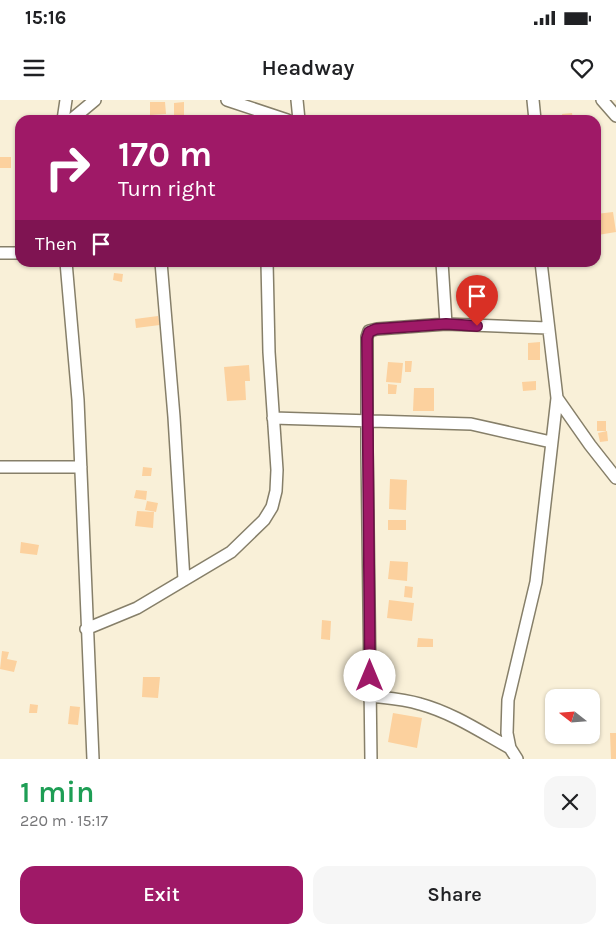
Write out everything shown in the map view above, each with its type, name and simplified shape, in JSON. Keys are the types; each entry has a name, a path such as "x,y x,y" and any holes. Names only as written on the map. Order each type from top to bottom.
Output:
{"street":[{"path":"64,115 66,100"},
{"path":"77,115 95,100"},
{"path":"228,100 272,115"},
{"path":"297,100 298,115"},
{"path":"533,100 534,115"},
{"path":"602,100 616,116"},
{"path":"0,253 15,254"},
{"path":"66,267 78,400 86,629 93,759"},
{"path":"161,267 174,417 184,580"},
{"path":"86,629 137,608 230,552 264,520 272,507 276,491 277,470 269,352 267,267"},
{"path":"442,267 446,324"},
{"path":"517,759 510,748 507,733 508,700 536,582 557,398 542,267"},
{"path":"371,759 367,420 367,338 369,332 376,329 446,324 548,328"},
{"path":"557,398 616,478"},
{"path":"273,418 471,424 551,442"},
{"path":"0,467 81,467"},
{"path":"370,696 403,700 438,710 457,718 510,748"}],"building":[{"path":"150,102 165,102 166,114 150,115"},
{"path":"184,102 184,115 174,115 174,103"},
{"path":"0,157 11,157 11,168 0,168"},
{"path":"613,212 616,232 601,234 601,213"},
{"path":"114,273 123,274 122,282 113,280"},
{"path":"470,292 492,292 492,304 482,303 482,316 470,316"},
{"path":"158,316 160,325 136,328 135,319"},
{"path":"540,342 540,360 528,360 528,343"},
{"path":"405,361 412,361 411,372 405,372"},
{"path":"388,362 403,363 401,383 386,382"},
{"path":"249,365 250,381 245,381 246,400 227,401 224,367"},
{"path":"536,381 536,390 523,391 522,382"},
{"path":"388,384 397,385 396,394 388,394"},
{"path":"414,388 434,388 434,411 413,411"},
{"path":"597,421 606,421 606,431 597,431"},
{"path":"607,431 608,441 600,442 598,433"},
{"path":"143,467 152,468 151,476 142,476"},
{"path":"390,479 407,480 406,510 389,509"},
{"path":"136,490 147,491 146,500 134,498"},
{"path":"147,501 158,503 156,512 145,510"},
{"path":"137,511 154,512 153,528 135,526"},
{"path":"388,520 406,520 406,530 388,530"},
{"path":"21,542 39,545 37,555 20,553"},
{"path":"390,561 408,562 407,581 388,579"},
{"path":"405,586 413,587 412,598 404,597"},
{"path":"389,600 414,603 412,621 387,618"},
{"path":"322,620 331,621 330,640 321,639"},
{"path":"418,638 433,639 433,647 417,647"},
{"path":"2,651 9,652 7,659 17,661 14,672 0,669"},
{"path":"143,677 160,677 158,698 142,697"},
{"path":"30,704 38,705 37,713 29,713"},
{"path":"70,706 80,707 78,725 68,724"},
{"path":"393,713 422,718 417,748 388,742"},
{"path":"610,733 616,733 616,759 611,759"}],"route":[{"path":"370,676 367,338 369,332 376,329 446,324 477,326"}]}
